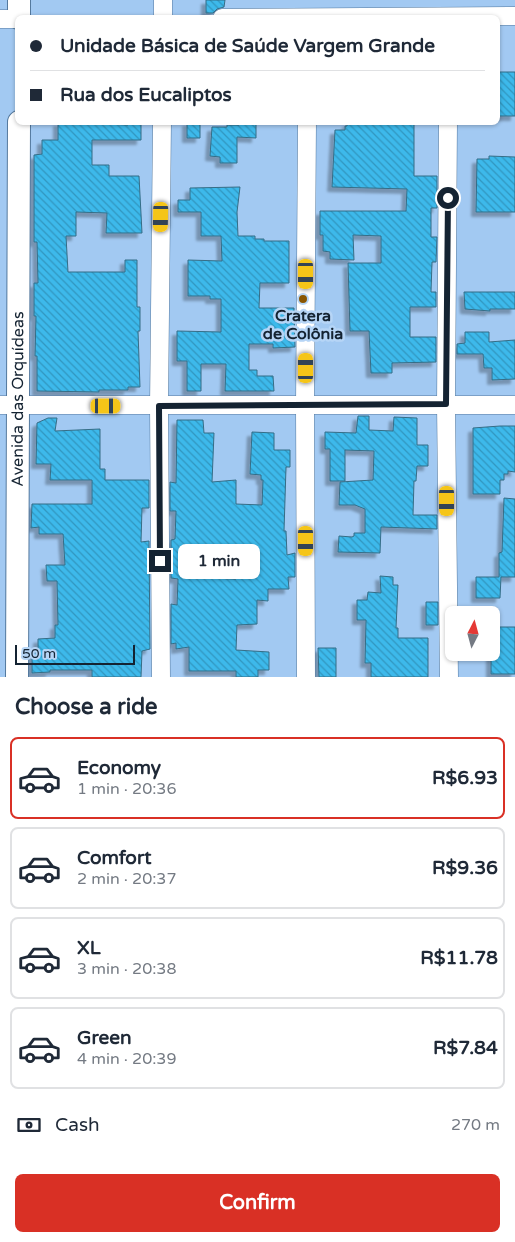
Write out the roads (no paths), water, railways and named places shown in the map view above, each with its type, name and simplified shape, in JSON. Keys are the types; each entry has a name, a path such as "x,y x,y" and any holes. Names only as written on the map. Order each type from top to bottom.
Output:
{"street":[{"path":"18,15 19,0"},
{"path":"163,0 163,15"},
{"path":"259,15 308,11 449,11 515,16"},
{"path":"0,19 15,18"},
{"name":"Avenida das Orquídeas","path":"17,677 9,405 19,125"},
{"path":"161,677 159,406 162,125"},
{"path":"306,677 307,125"},
{"path":"448,125 446,404 449,677"},
{"path":"9,405 515,405"}],"place":[{"name":"Cratera de Colônia","path":"303,299"}]}
